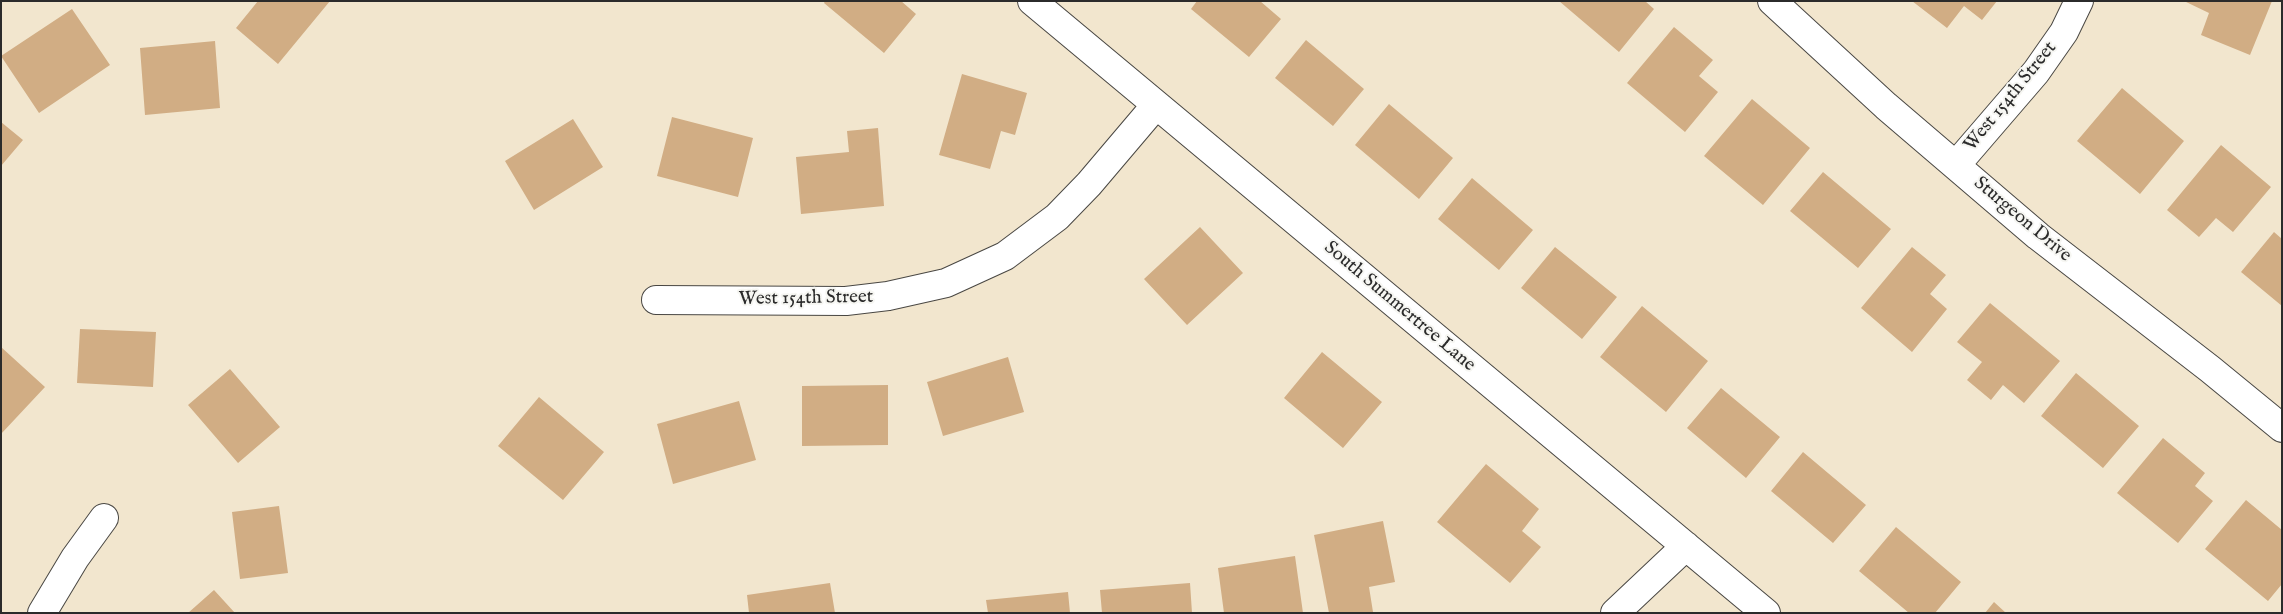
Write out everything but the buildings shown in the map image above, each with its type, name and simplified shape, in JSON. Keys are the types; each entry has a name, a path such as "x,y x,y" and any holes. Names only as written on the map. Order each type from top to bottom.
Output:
{"street":[{"name":"South Summertree Lane","path":"1032,1 1766,613"},
{"name":"Sturgeon Drive","path":"1772,1 1886,106 2038,236 2210,369 2282,428"},
{"name":"West 154th Street","path":"1956,165 2036,72 2064,32 2079,1"},
{"name":"West 154th Street","path":"656,300 846,301 888,296 946,283 1005,256 1057,217 1089,184 1156,105"},
{"path":"42,613 75,558 104,518"},
{"path":"1614,613 1686,546"}]}
